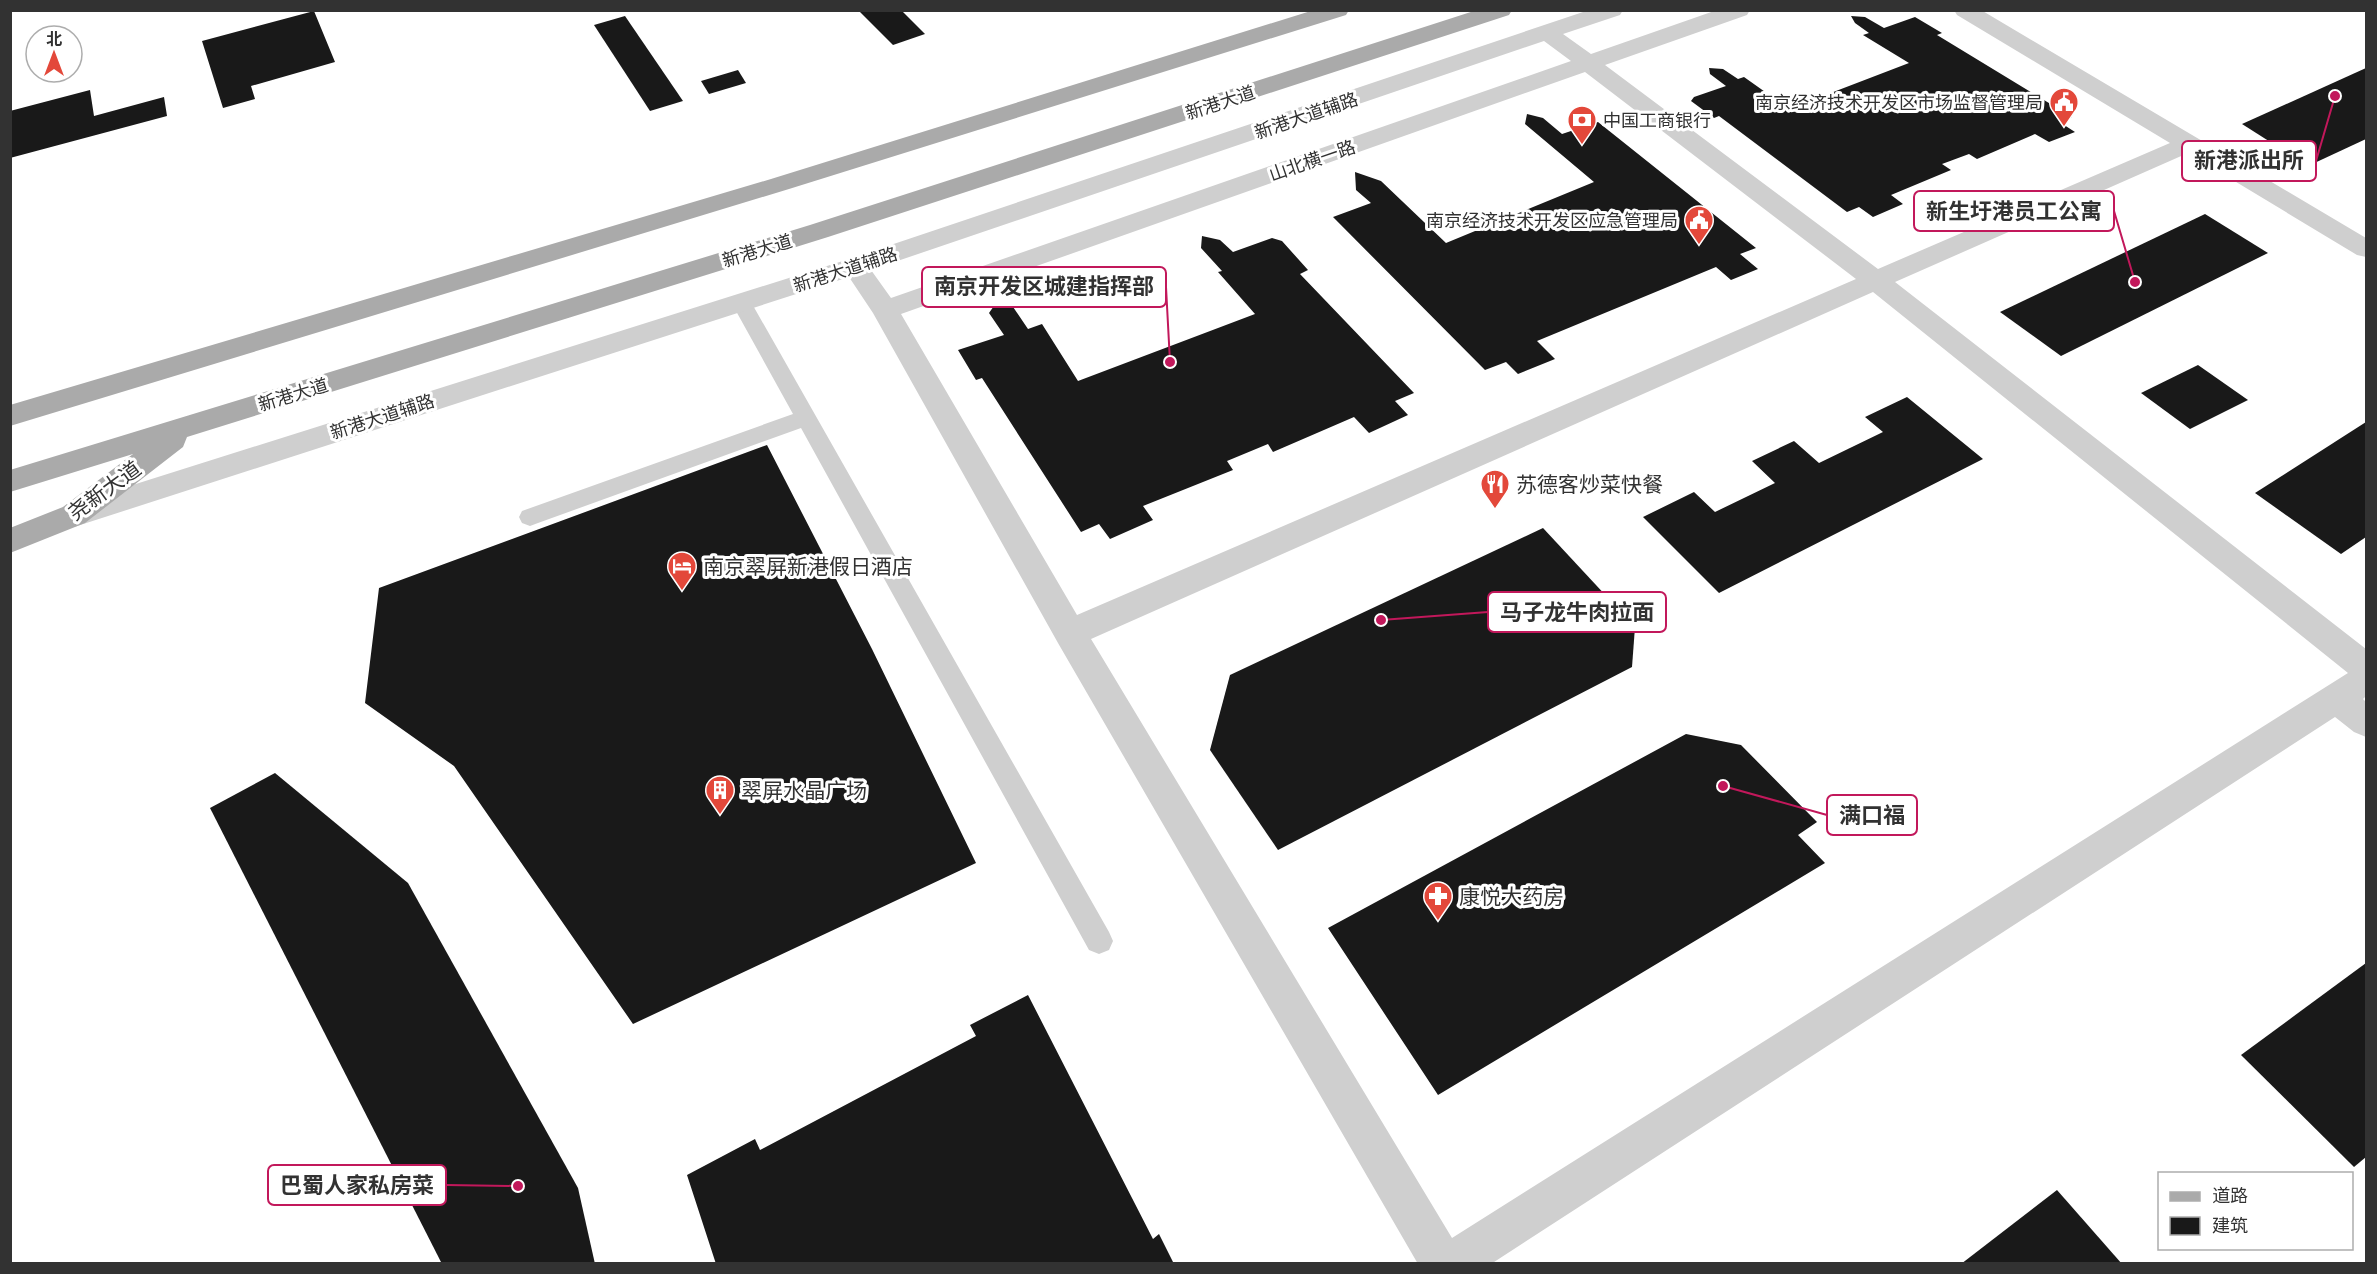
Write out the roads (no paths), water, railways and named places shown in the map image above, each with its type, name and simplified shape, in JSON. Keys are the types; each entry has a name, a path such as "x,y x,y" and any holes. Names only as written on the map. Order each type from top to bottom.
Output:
{"main road":[{"path":"10,416 780,184 1338,10"},
{"name":"新港大道","path":"10,481 830,228 1501,10"},
{"name":"尧新大道","path":"10,541 74,515 190,426"}],"street":[{"name":"新港大道辅路","path":"74,515 855,266 1612,10"},
{"name":"山北横一路","path":"885,310 1739,10"},
{"path":"1965,10 2367,249"},
{"path":"1548,33 1876,281 2367,668"},
{"path":"1070,633 2187,144"},
{"path":"855,266 885,310 1070,633 1443,1263"},
{"path":"1451,1263 2352,689 2367,722"}],"lane":[{"path":"741,302 1099,941"},
{"path":"530,517 806,418"}],"place":[{"name":"新港派出所","path":"2335,96"},
{"name":"南京经济技术开发区市场监督管理局","path":"2064,128"},
{"name":"中国工商银行","path":"1582,146"},
{"name":"南京经济技术开发区应急管理局","path":"1699,246"},
{"name":"新生圩港员工公寓","path":"2135,282"},
{"name":"南京开发区城建指挥部","path":"1170,362"},
{"name":"苏德客炒菜快餐","path":"1495,510"},
{"name":"南京翠屏新港假日酒店","path":"682,592"},
{"name":"马子龙牛肉拉面","path":"1381,620"},
{"name":"满口福","path":"1723,786"},
{"name":"翠屏水晶广场","path":"720,816"},
{"name":"康悦大药房","path":"1438,922"},
{"name":"巴蜀人家私房菜","path":"518,1186"}]}
